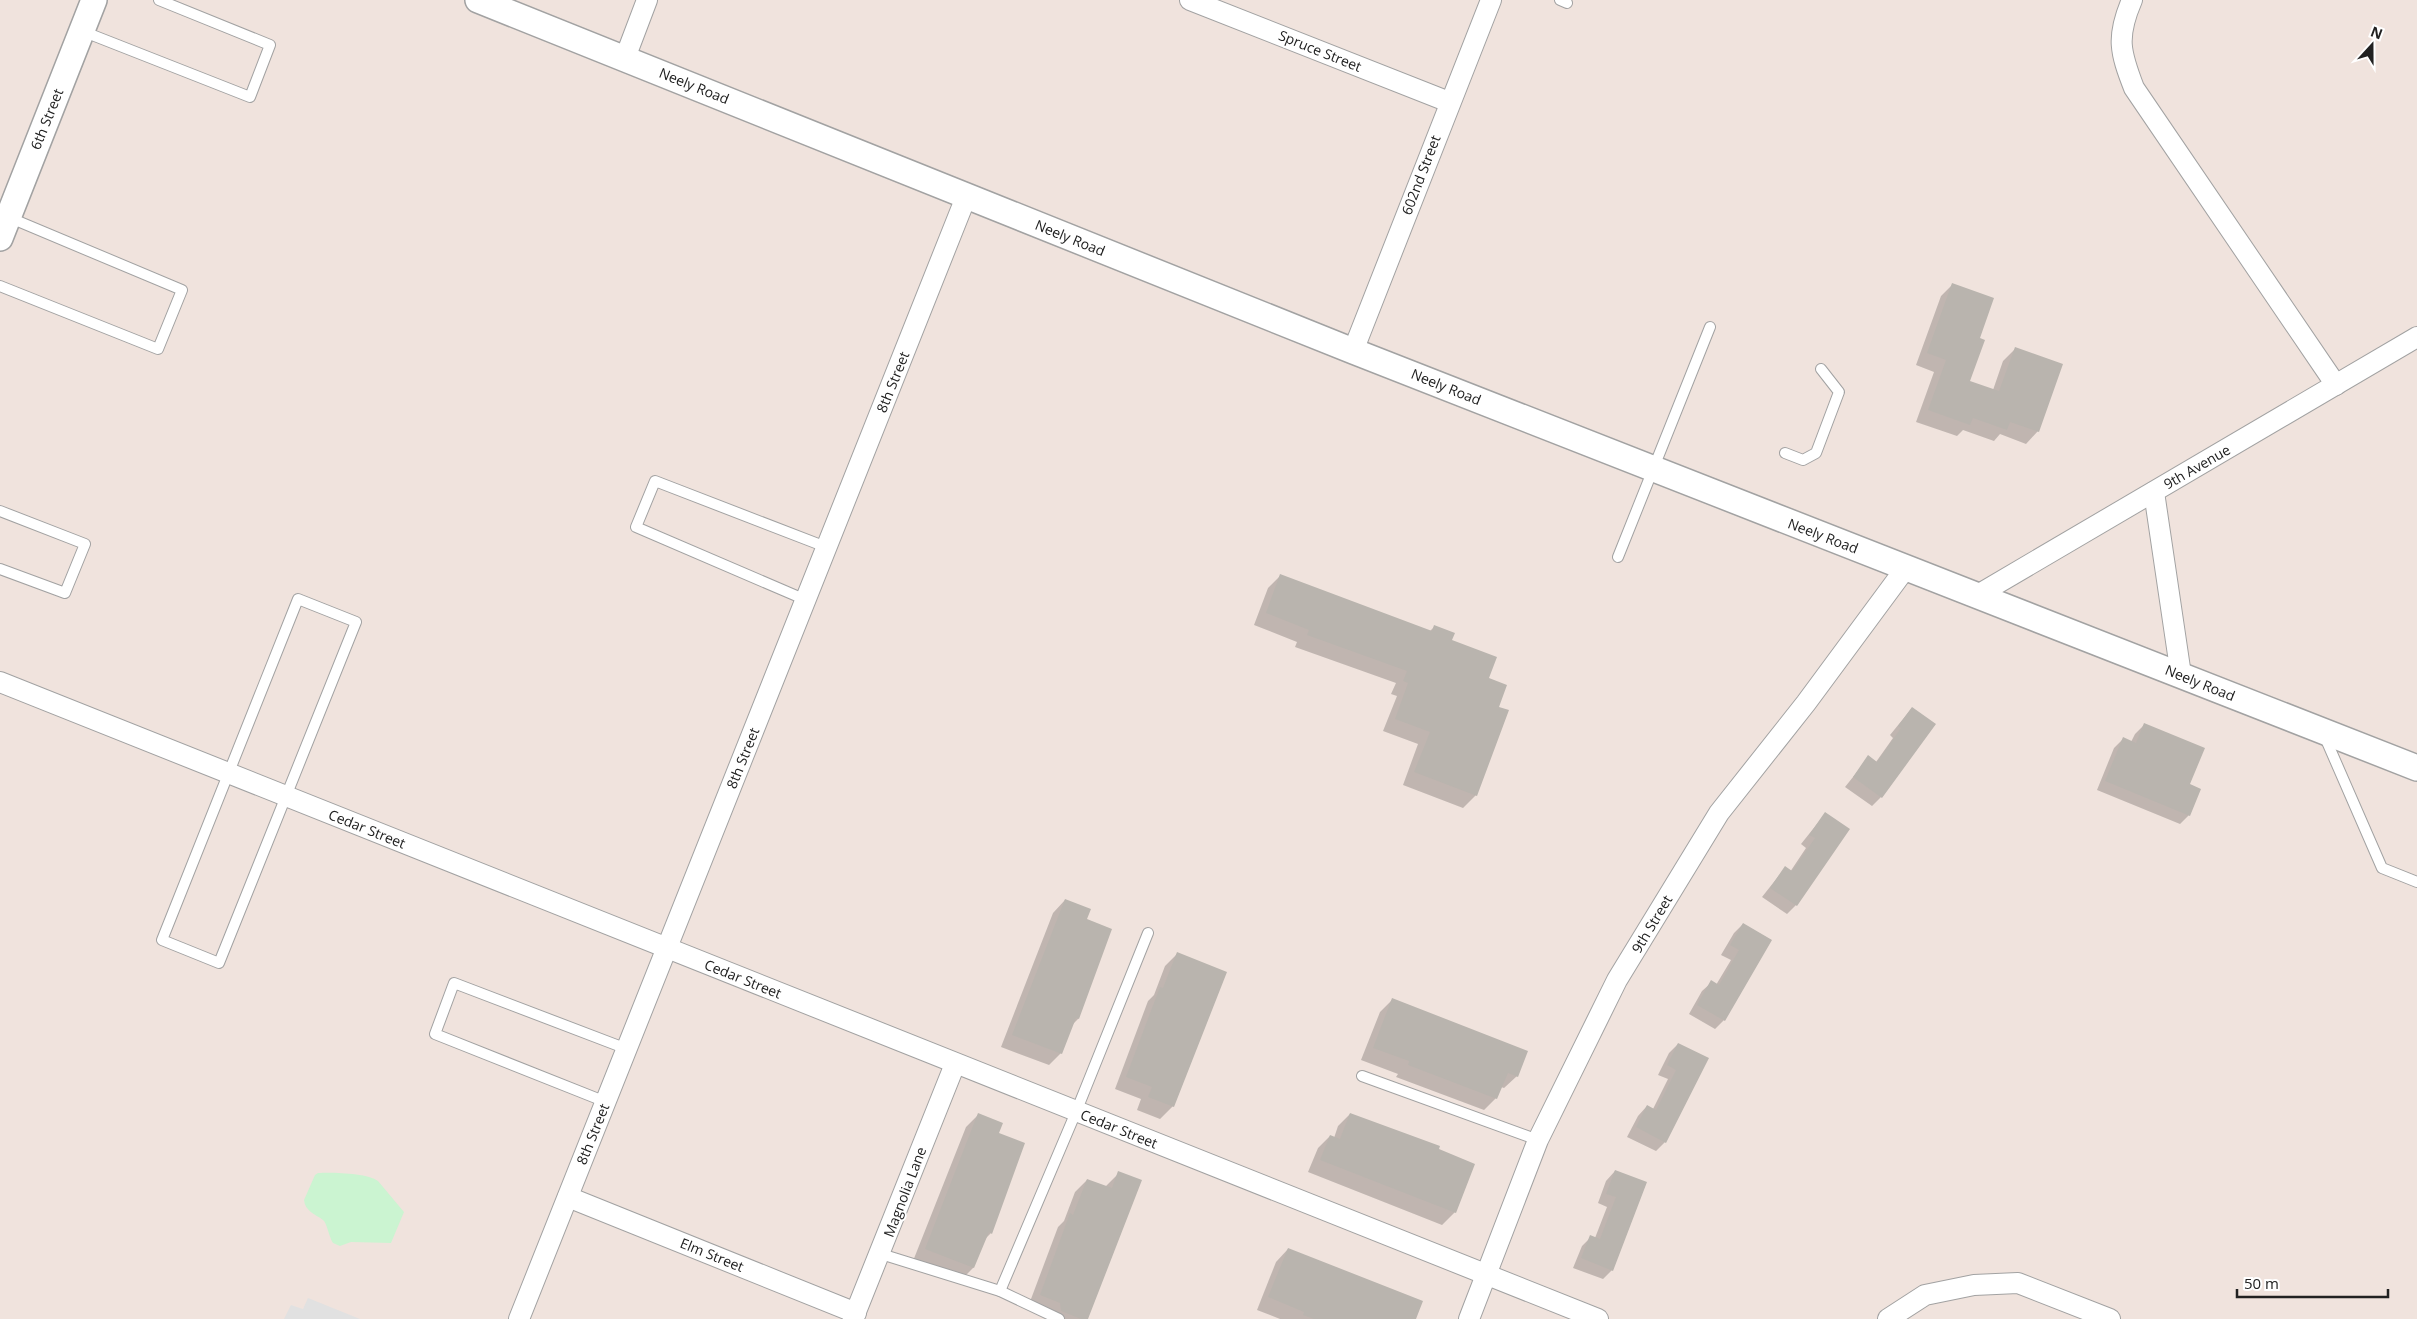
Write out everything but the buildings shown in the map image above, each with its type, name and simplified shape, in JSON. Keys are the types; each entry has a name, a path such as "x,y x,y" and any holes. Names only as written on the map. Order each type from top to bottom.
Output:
{"street":[{"name":"6th Street","path":"4,228 94,0"},
{"name":"Neely Road","path":"478,0 1353,351 1905,569 2417,768"},
{"path":"625,58 648,0"},
{"name":"Spruce Street","path":"1190,0 1449,102"},
{"name":"602nd Street","path":"1353,351 1449,102 1491,0"},
{"path":"2132,0 2122,24 2122,57 2134,88 2336,386"},
{"name":"8th Street","path":"519,1319 966,197"},
{"name":"9th Avenue","path":"1976,596 2417,337"},
{"path":"2154,492 2181,675"},
{"name":"9th Street","path":"1468,1319 1538,1140 1617,980 1719,813 1905,569"},
{"name":"Cedar Street","path":"0,682 1598,1319"},
{"name":"Magnolia Lane","path":"855,1316 955,1064"},
{"name":"Elm Street","path":"568,1197 855,1316"},
{"path":"1888,1319 1925,1296 1974,1284 2018,1283 2110,1319"}],"lane":[{"path":"82,31 250,97 270,45 159,0"},
{"path":"0,286 158,349 182,290 4,228"},
{"path":"1618,557 1710,327"},
{"path":"1785,453 1803,460 1816,453 1839,392 1820,369"},
{"path":"806,600 636,527 655,481 826,547"},
{"path":"0,511 85,544 65,594 0,569"},
{"path":"298,599 356,622 219,963 162,940 228,773 298,599"},
{"path":"2323,732 2382,868 2417,882"},
{"path":"1000,1291 1076,1112 1148,934"},
{"path":"606,1102 435,1034 454,983 627,1049"},
{"path":"1362,1076 1538,1140"},
{"path":"881,1254 1000,1291 1059,1319"}],"shaded area":[{"path":"0,0 2417,0 2417,1319 0,1319"},
{"path":"308,1298 360,1319 284,1319 291,1305 303,1309"}],"green space":[{"path":"318,1173 366,1176 378,1181 404,1212 391,1243 351,1242 340,1246 333,1243 323,1220 308,1210 304,1200 315,1175"}]}
